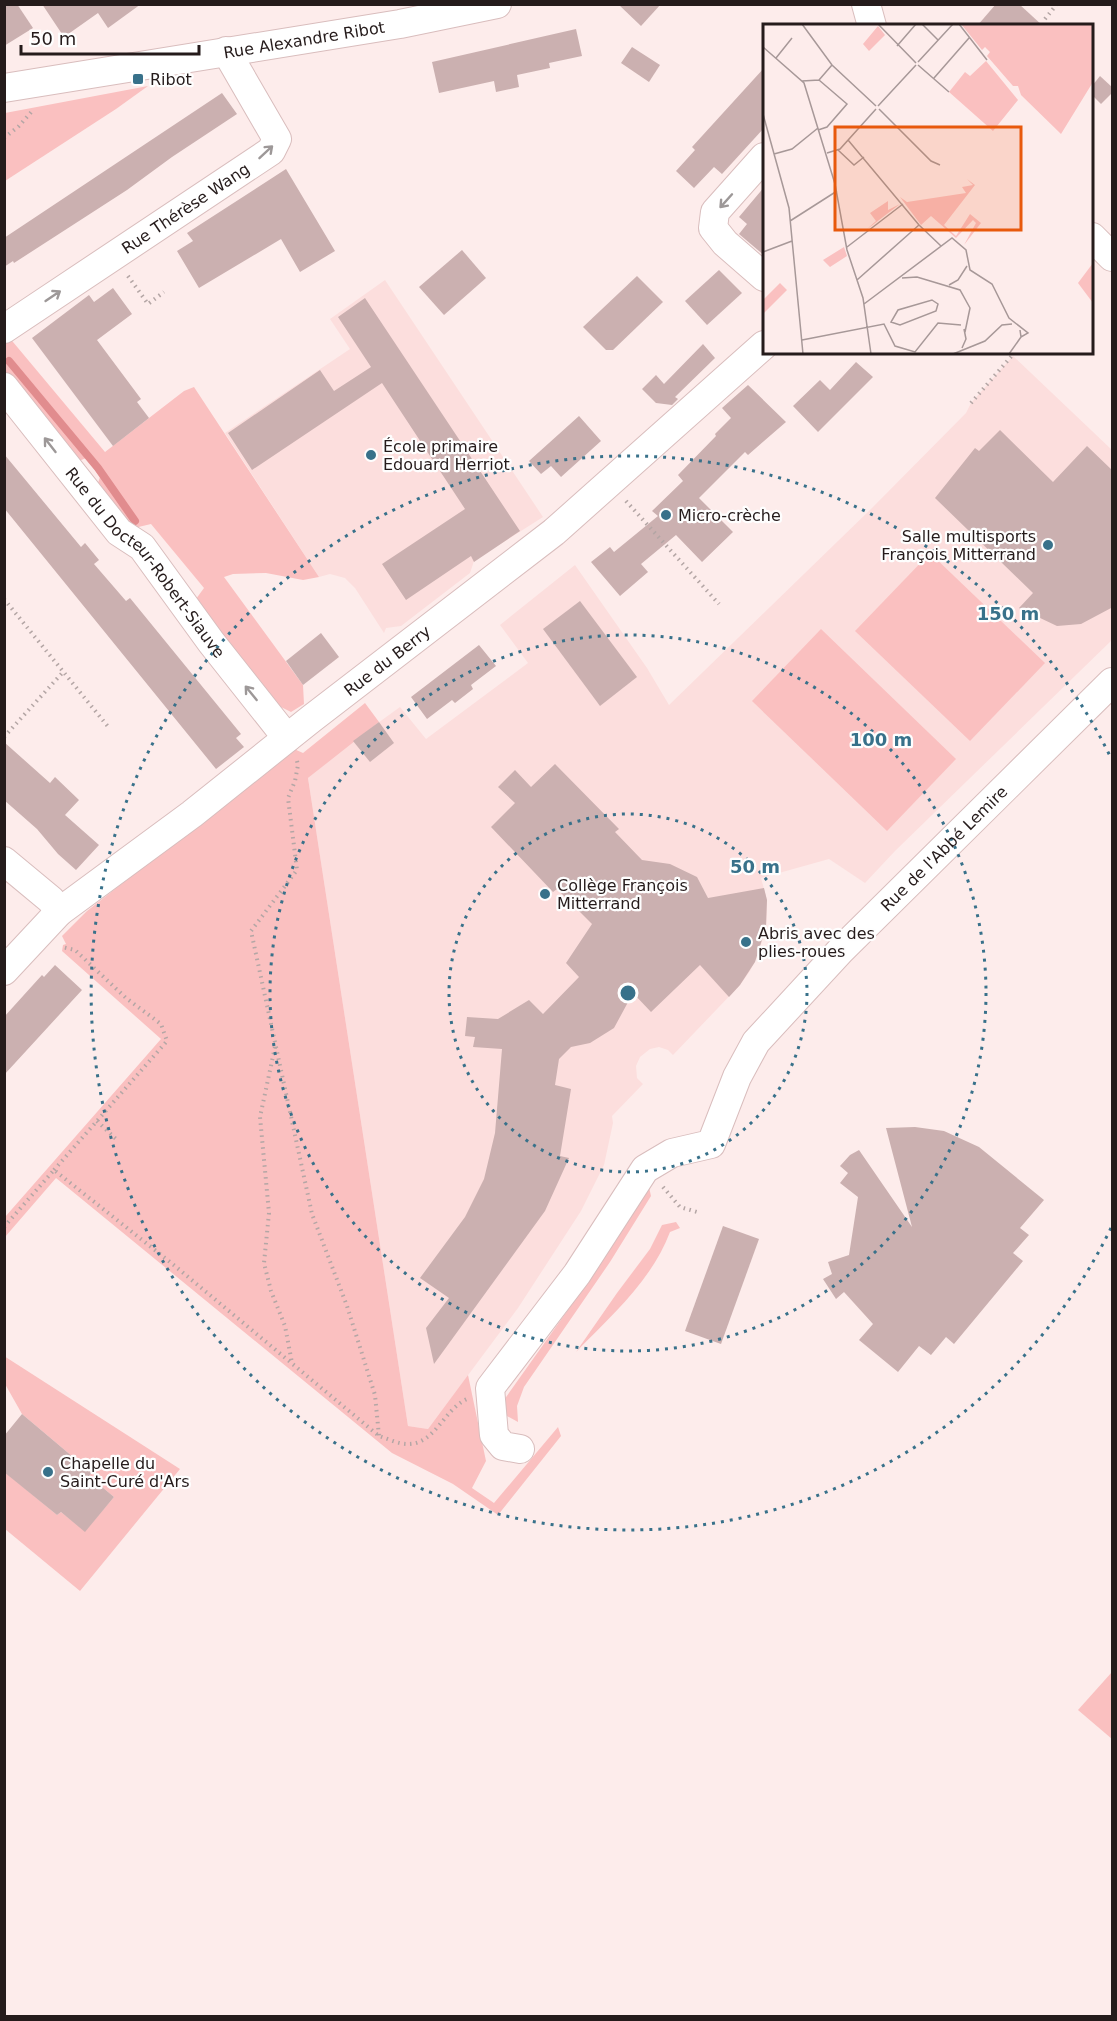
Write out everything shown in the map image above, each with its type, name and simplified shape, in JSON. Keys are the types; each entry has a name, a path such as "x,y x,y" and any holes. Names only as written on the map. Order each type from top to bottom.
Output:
{"street":[{"name":"Rue Alexandre Ribot","path":"4,88 226,51 425,12 497,4"},
{"path":"866,4 871,24"},
{"name":"Rue Thérèse Wang","path":"4,328 271,151 277,139 226,51"},
{"path":"763,159 715,212 713,228 725,243 763,274"},
{"path":"1093,238 1113,256"},
{"name":"Rue du Berry","path":"4,971 51,920 192,814 311,718 554,532 763,347"},
{"name":"Rue du Docteur-Robert-Siauve","path":"4,387 118,532 142,546 211,642 287,738"},
{"name":"Rue de l'Abbé Lemire","path":"645,1169 672,1153 711,1144 737,1077 756,1042 836,956 1113,682"},
{"path":"4,861 51,900 51,920"},
{"path":"520,1449 503,1446 494,1435 490,1388 577,1274 645,1169"}],"path":[{"path":"1045,19 1057,4"},
{"path":"115,256 148,304 164,292"},
{"path":"971,403 1013,354"},
{"path":"608,484 719,604"},
{"path":"4,599 110,729"},
{"path":"4,737 64,671"},
{"path":"287,738 298,765 288,798 297,870 251,931 312,1214 348,1306 375,1395 379,1436"},
{"path":"4,1227 167,1041 161,1024 126,998 75,950 62,948 51,920"},
{"path":"275,1044 260,1117 269,1213 264,1263 271,1291 285,1326 292,1364"},
{"path":"97,1121 117,1140"},
{"path":"645,1169 680,1207 697,1212"},
{"path":"54,1170 176,1266 379,1436 408,1444 428,1439 448,1412 459,1402 490,1388"}],"shaded area":[{"path":"148,86 116,109 5,181 5,113"},
{"name":"École primaire Edouard Herriot","path":"385,280 543,517 474,561 470,573 401,626 386,628 384,633 355,588 345,578 330,574 319,577 225,433 350,349 330,319"},
{"path":"8,336 105,452 184,391 194,387 319,577 303,580 266,573 233,574 224,577 303,685 304,704 291,712 281,707 272,698 193,603 204,588 151,524 130,529 97,486 100,477 86,458 79,461 5,378 5,342"},
{"name":"Collège François Mitterrand","path":"1013,356 1112,450 1112,640 865,883 829,859 761,878 767,900 766,927 758,955 750,971 740,985 673,1055 668,1050 659,1047 650,1049 640,1057 636,1066 637,1078 643,1084 612,1116 613,1123 604,1165 581,1211 518,1308 428,1429 408,1426 308,778 400,707 426,739 528,663 500,625 575,565 647,668 669,705 872,508 966,413 971,403"},
{"path":"930,553 1045,663 970,741 855,631"},
{"path":"821,629 956,759 887,831 752,701"},
{"path":"365,703 379,722 308,778 408,1426 428,1429 468,1375 486,1461 472,1488 494,1503 558,1427 561,1436 498,1515 453,1484 392,1453 56,1178 5,1237 5,1217 161,1039 62,951 63,945 66,944 62,936 87,911 294,749 303,753"},
{"path":"649,1187 651,1196 610,1262 524,1387 517,1406 518,1422 507,1416 504,1400 592,1276"},
{"path":"676,1222 680,1228 670,1232 653,1266 642,1281 576,1352 650,1249 662,1225"},
{"path":"4,1356 180,1469 80,1591 5,1529 5,1472 57,1515 61,1512 85,1531 114,1497 89,1476 92,1473 22,1414 5,1384"},
{"path":"1112,1672 1112,1739 1078,1710"}],"building":[{"path":"4,4 17,4 33,28 4,46"},
{"path":"42,4 141,4 108,28 98,13 64,37"},
{"path":"618,4 661,4 641,26"},
{"path":"996,4 1019,4 1041,24 979,24"},
{"path":"576,29 582,56 549,63 550,68 517,75 519,87 496,92 494,81 439,93 432,62"},
{"path":"632,47 660,65 649,82 621,63"},
{"path":"763,69 763,129 722,174 714,167 694,188 676,171 695,150 692,147"},
{"path":"1100,76 1113,88 1113,92 1101,104 1093,96 1093,85"},
{"path":"222,93 237,114 127,190 14,263 13,261 4,267 4,238"},
{"path":"286,169 335,251 300,272 281,239 199,288 177,251 193,241 187,233"},
{"path":"763,188 763,254 739,234 747,224 739,217"},
{"path":"462,250 486,278 444,315 419,287"},
{"path":"719,270 742,293 707,325 685,301"},
{"path":"637,276 663,302 613,350 606,350 583,327"},
{"path":"113,288 132,314 97,340 141,399 137,402 149,418 113,446 32,338 89,295 94,302"},
{"path":"365,298 520,531 474,562 471,556 406,600 382,564 465,509 382,383 252,470 228,433 320,370 334,391 371,367 338,317"},
{"path":"703,344 715,358 675,397 678,399 672,405 656,403 642,389 656,375 664,384"},
{"path":"856,362 873,377 818,432 793,406 820,380 830,390"},
{"path":"748,385 786,422 748,455 745,452 699,498 733,532 702,562 676,535 641,564 648,572 620,596 591,562 610,547 614,552 658,516 652,511 683,481 678,475 731,418 722,408"},
{"path":"579,416 601,441 561,477 551,466 541,474 529,461"},
{"name":"Salle multisports François Mitterrand","path":"1000,430 1053,482 1087,446 1113,471 1113,607 1081,624 1057,626 1019,608 1033,593 935,498 975,448 979,451"},
{"path":"4,454 81,547 85,543 99,560 94,564 126,601 130,598 241,734 236,738 244,747 216,769 4,508"},
{"path":"580,601 637,677 600,706 543,629"},
{"path":"321,633 339,657 303,685 286,661"},
{"path":"479,645 496,666 471,685 473,689 455,703 452,700 427,719 411,697"},
{"path":"379,722 394,743 370,762 353,741"},
{"path":"4,742 50,783 55,777 79,800 65,815 99,845 76,870 58,854 37,829 4,800"},
{"path":"555,764 619,829 615,832 642,860 670,864 697,877 708,898 764,888 767,900 766,927 755,962 729,997 700,965 651,1012 633,993 614,1028 590,1043 571,1047 559,1059 555,1085 571,1089 560,1156 569,1158 545,1211 434,1364 426,1328 449,1298 420,1278 465,1217 484,1179 495,1133 502,1049 473,1047 475,1037 465,1036 467,1017 498,1019 529,1000 543,1014 579,977 566,963 592,924 557,889 553,892 491,827 515,803 498,787 515,770 531,787"},
{"path":"55,965 82,990 4,1075 4,1017 42,975 44,977"},
{"path":"915,1127 944,1131 979,1147 1044,1200 1020,1228 1029,1235 1013,1253 1023,1261 954,1344 946,1337 931,1355 919,1346 898,1372 859,1340 873,1324 844,1292 836,1299 823,1279 832,1274 828,1262 849,1255 858,1197 840,1183 848,1173 840,1166 850,1155 859,1150 912,1227 886,1128"},
{"path":"723,1226 759,1239 721,1344 685,1331"},
{"name":"Chapelle du Saint-Curé d'Ars","path":"22,1414 92,1473 89,1476 114,1497 85,1532 61,1512 57,1515 4,1472 4,1436"}],"waterway":[{"path":"9,361 98,468 135,521"}],"place":[{"name":"Ribot","path":"138,79"},
{"name":"École primaire Edouard Herriot","path":"371,455"},
{"name":"Micro-crèche","path":"666,515"},
{"name":"Salle multisports François Mitterrand","path":"1048,545"},
{"name":"Collège François Mitterrand","path":"545,894"},
{"name":"Abris avec des plies-roues","path":"746,942"},
{"name":"Chapelle du Saint-Curé d'Ars","path":"48,1472"}]}
